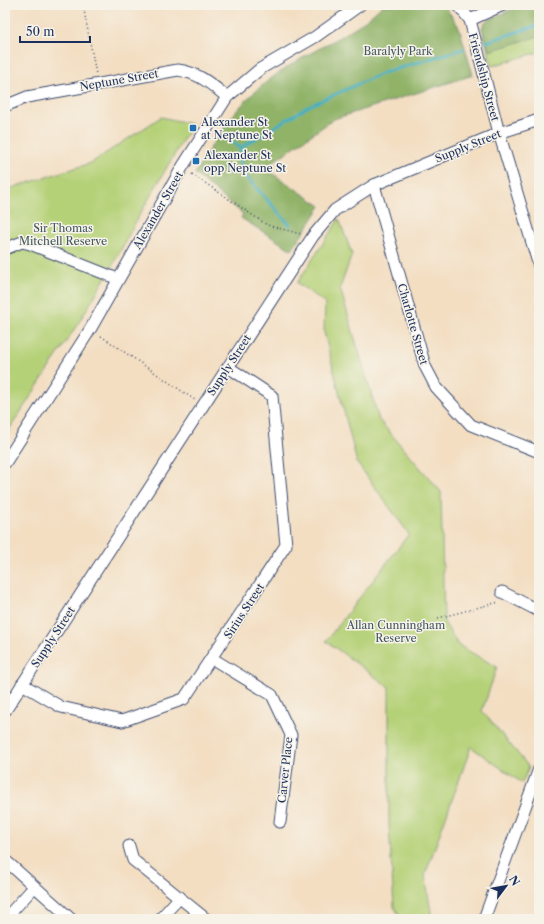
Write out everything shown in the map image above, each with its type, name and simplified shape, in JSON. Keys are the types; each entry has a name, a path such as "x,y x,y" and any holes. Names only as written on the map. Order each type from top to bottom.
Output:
{"street":[{"name":"Alexander Street","path":"5,463 91,328 183,166 227,98 260,69 315,36 360,5"},
{"name":"Friendship Street","path":"458,5 470,20 499,133 539,266"},
{"path":"470,20 503,5"},
{"name":"Neptune Street","path":"5,106 27,97 178,70 192,72 203,78 227,98"},
{"name":"Supply Street","path":"5,712 313,235 335,210 374,185 499,133 539,120"},
{"name":"Charlotte Street","path":"374,185 425,366 436,387 471,425 539,452"},
{"path":"5,241 22,242 42,248 118,279"},
{"path":"5,249 22,242"},
{"name":"Sirius Street","path":"22,684 61,706 122,721 184,699 213,659 286,545 272,396 228,366"},
{"path":"502,592 539,611"},
{"name":"Carver Place","path":"213,659 272,695 291,735 280,822"},
{"path":"484,919 539,769"},
{"path":"129,846 133,860 206,919"},
{"path":"5,860 71,919"},
{"path":"5,919 34,887"},
{"path":"160,919 180,897"}],"path":[{"path":"83,5 97,84"},
{"path":"192,174 267,225 294,234 313,235"},
{"path":"101,336 203,406"},
{"path":"438,618 514,598"}],"green space":[{"name":"Baralyly Park","path":"383,5 444,5 459,27 473,75 334,119 264,168 321,206 292,250 241,218 243,214 195,174 221,131 231,118 266,82 293,64 346,33 372,15"},
{"path":"521,5 539,5 539,52 492,66 482,28 485,22"},
{"path":"521,5 539,5 539,36 489,51 482,28 485,22"},
{"name":"Sir Thomas Mitchell Reserve","path":"161,117 192,124 79,322 5,436 5,190 91,163"},
{"name":"Allan Cunningham Reserve","path":"339,219 352,254 340,288 379,420 441,492 444,622 458,645 497,667 482,711 529,767 522,783 471,747 425,875 432,919 402,919 394,907 389,825 389,687 326,641 409,534 357,463 324,332 325,303 297,283"}],"waterway":[{"path":"486,42 539,25"},
{"path":"227,137 240,148 309,106 383,73 463,49"},
{"path":"240,148 241,171 290,225"}],"place":[{"name":"Alexander St at Neptune St","path":"193,128"},
{"name":"Alexander St opp Neptune St","path":"196,161"}]}
